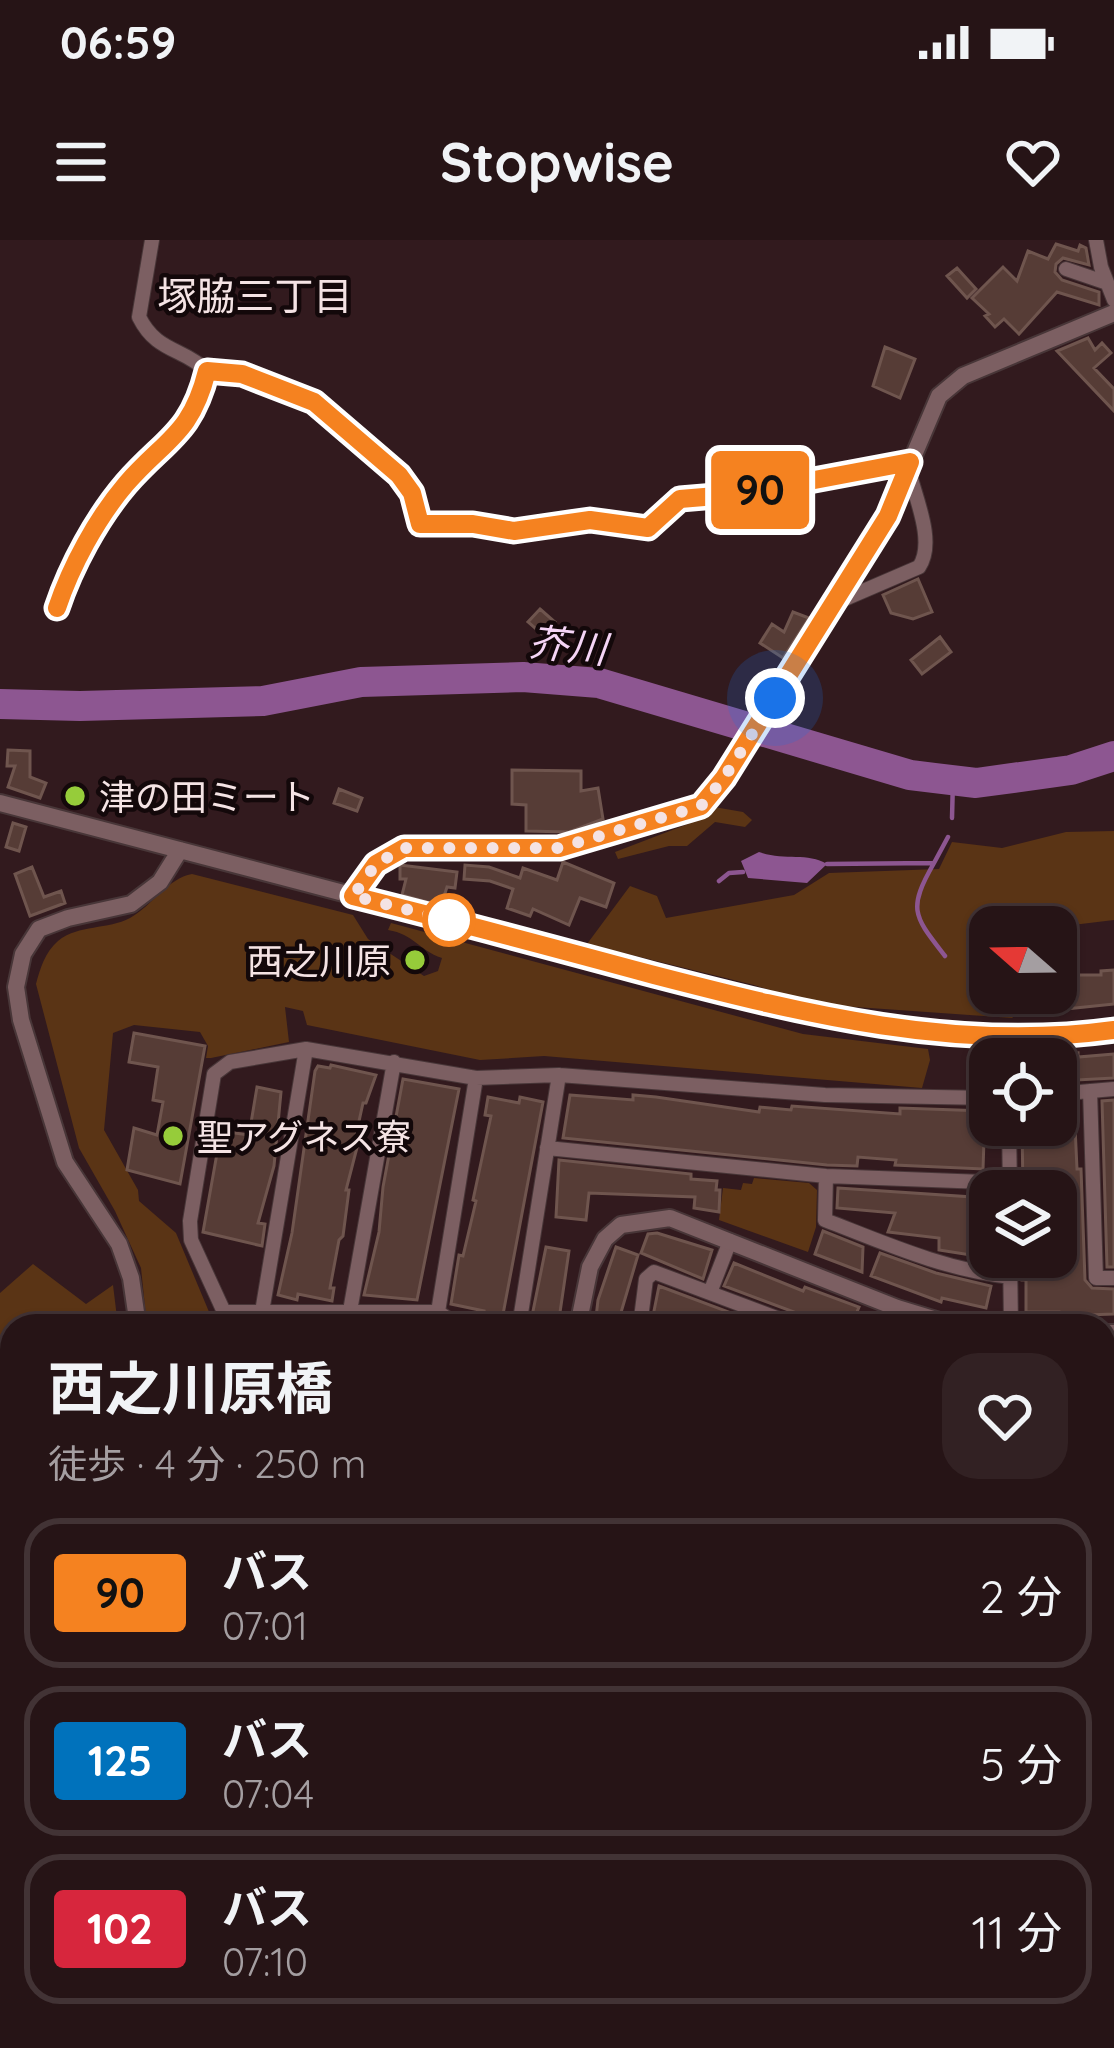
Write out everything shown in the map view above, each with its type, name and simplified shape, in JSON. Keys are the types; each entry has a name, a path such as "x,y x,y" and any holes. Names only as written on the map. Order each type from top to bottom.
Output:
{"street":[{"path":"152,240 139,317 160,344 190,357 207,371 242,374 314,402 399,475 412,493 420,524 473,524 514,531 590,520 648,528 680,499 740,494 909,465"},
{"path":"1096,240 1111,289"},
{"path":"1066,268 1111,289"},
{"path":"353,896 376,864 404,848 559,848 701,806 724,778 888,516 939,396 963,376 1114,313"},
{"path":"57,608 71,574 119,493 192,417 207,371"},
{"path":"833,604 919,567 926,557 909,465"},
{"path":"0,802 843,1021 1006,1036 1114,1030"},
{"path":"136,1314 131,1278 119,1244 65,1162 21,1020 16,987 23,954 39,929 130,904 160,882 180,850"},
{"path":"262,1312 306,1049"},
{"path":"441,1314 224,1312 191,1240 214,1074 230,1062 306,1049 476,1078 559,1075 825,1096 969,1098"},
{"path":"350,1311 394,1062"},
{"path":"521,1314 559,1075"},
{"path":"438,1312 476,1078"},
{"path":"1077,1092 1114,1089"},
{"path":"1090,1091 1096,1278 1114,1278"},
{"path":"547,1148 826,1176 969,1185"},
{"path":"826,1176 825,1220 926,1260 969,1271"},
{"path":"580,1314 590,1268 605,1239 621,1225 670,1218 917,1314"},
{"path":"711,1290 730,1241"},
{"path":"642,1314 646,1279 654,1272 769,1314"},
{"path":"1011,1278 1011,1314"}],"shaded area":[{"path":"714,807 743,812 752,820 745,827 715,822 687,846 618,859 615,852 688,824"},
{"path":"1114,831 1114,920 1077,924 1077,906 969,906 969,1014 1016,1014 1012,1018 813,1004 587,944 630,886 657,896 666,918 794,895 829,873 939,869 952,842 1002,848 1066,832"},
{"path":"759,852 827,864 807,883 748,878 741,861"},
{"path":"192,874 353,915 368,939 424,976 438,971 442,958 388,930 391,923 803,1034 928,1049 930,1060 922,1088 544,1056 480,1060 307,1025 303,1011 285,1007 289,1042 206,1058 208,1046 200,1032 134,1025 113,1033 104,1130 138,1190 139,1201 176,1233 210,1314 146,1314 141,1268 79,1148 36,984 46,955 58,941 130,918"},
{"path":"754,1178 809,1183 817,1190 816,1227 808,1252 719,1220 723,1188 741,1190 743,1183 752,1184"},
{"path":"33,1264 86,1304 113,1285 117,1314 0,1314 0,1293"}],"building":[{"path":"1056,244 1078,251 1080,245 1086,248 1089,265 1063,258 1055,272 1062,280 1099,292 1099,305 1057,292 1019,334 1004,319 995,327 972,298 1003,267 1017,281 1028,251 1048,259"},
{"path":"957,268 976,289 967,298 947,276"},
{"path":"1088,338 1095,350 1102,343 1111,353 1094,368 1114,389 1114,411 1057,351"},
{"path":"885,347 915,359 900,398 873,386"},
{"path":"918,579 932,612 913,619 891,613 883,595"},
{"path":"540,609 555,622 543,635 528,622"},
{"path":"793,612 809,618 783,658 760,643 772,624 784,632"},
{"path":"940,637 951,652 922,674 911,660"},
{"path":"8,750 30,751 30,777 46,783 40,798 8,787 15,766 7,766"},
{"path":"512,770 581,771 581,791 598,788 603,819 569,832 526,831 526,805 512,804"},
{"path":"339,789 362,798 357,811 334,803"},
{"path":"13,823 26,827 19,851 6,847"},
{"path":"563,862 614,883 606,907 580,898 569,925 533,909 530,916 507,908 513,889 464,879 465,865 520,878 523,868 557,880"},
{"path":"400,865 457,872 455,888 447,887 441,906 402,895 406,879 400,879"},
{"path":"32,867 44,897 61,891 65,903 30,916 15,874"},
{"path":"1114,970 1114,1004 1077,1008 1077,975 1101,975 1101,971"},
{"name":"聖アグネス寮","path":"134,1033 205,1046 180,1184 127,1170 134,1128 157,1135 163,1102 153,1100 158,1067 129,1062"},
{"path":"1077,1053 1078,1057 1114,1054 1114,1078 1077,1080"},
{"path":"318,1066 376,1075 356,1135 360,1136 346,1190 343,1236 330,1288 334,1288 332,1301 298,1294 297,1300 278,1295 292,1233 315,1071"},
{"path":"403,1079 459,1089 417,1300 364,1295"},
{"path":"257,1087 281,1092 274,1166 258,1223 265,1224 262,1246 203,1232 221,1131 249,1135"},
{"path":"570,1095 656,1097 759,1112 760,1107 791,1110 792,1106 900,1114 900,1108 969,1110 969,1146 984,1146 983,1169 895,1165 896,1160 858,1157 857,1166 827,1165 563,1138"},
{"path":"488,1097 543,1102 503,1314 483,1314 451,1304 459,1255 463,1256 476,1201 491,1116 485,1115"},
{"path":"1114,1100 1114,1267 1107,1267 1102,1101"},
{"path":"1022,1146 1076,1146 1085,1280 1092,1288 1114,1289 1114,1314 1026,1312 1026,1280 1022,1278 1077,1278 1077,1170 1023,1170"},
{"path":"559,1160 717,1181 719,1212 694,1208 695,1197 589,1193 586,1220 556,1217"},
{"path":"838,1188 969,1197 969,1255 939,1250 939,1238 888,1232 895,1213 837,1208"},
{"path":"823,1231 863,1247 862,1272 815,1254"},
{"path":"648,1234 712,1250 703,1279 641,1253"},
{"path":"546,1247 569,1251 560,1314 532,1314"},
{"path":"616,1247 638,1255 621,1314 596,1314"},
{"path":"880,1253 991,1286 986,1308 942,1298 941,1302 871,1276"},
{"path":"734,1263 859,1307 857,1312 862,1314 799,1314 724,1286"},
{"path":"659,1286 734,1314 653,1314"}],"waterway":[{"name":"芥川","path":"0,704 263,701 361,682 523,677 599,683 910,775 976,783 1071,770 1114,756"},
{"path":"952,818 953,780"},
{"path":"827,864 934,863 948,837"},
{"path":"934,863 920,892 918,912 945,956"},
{"path":"719,881 729,873 743,872"}],"bus line":[{"name":"90","path":"57,608 71,574 119,493 192,417 207,371 242,374 314,402 399,475 416,502 420,524 473,524 514,531 590,520 648,528 680,499 740,494 910,462 888,516 724,778 701,806 559,848 404,848 376,864 353,896 833,1019 1006,1036 1114,1030"}],"place":[{"name":"津の田ミート","path":"75,796"},
{"name":"西之川原","path":"415,960"},
{"name":"聖アグネス寮","path":"173,1136"}],"district":[{"name":"塚脇三丁目","path":"255,295"}],"route":[{"path":"449,920 353,896 376,864 404,848 559,848 701,806 775,698"}]}
